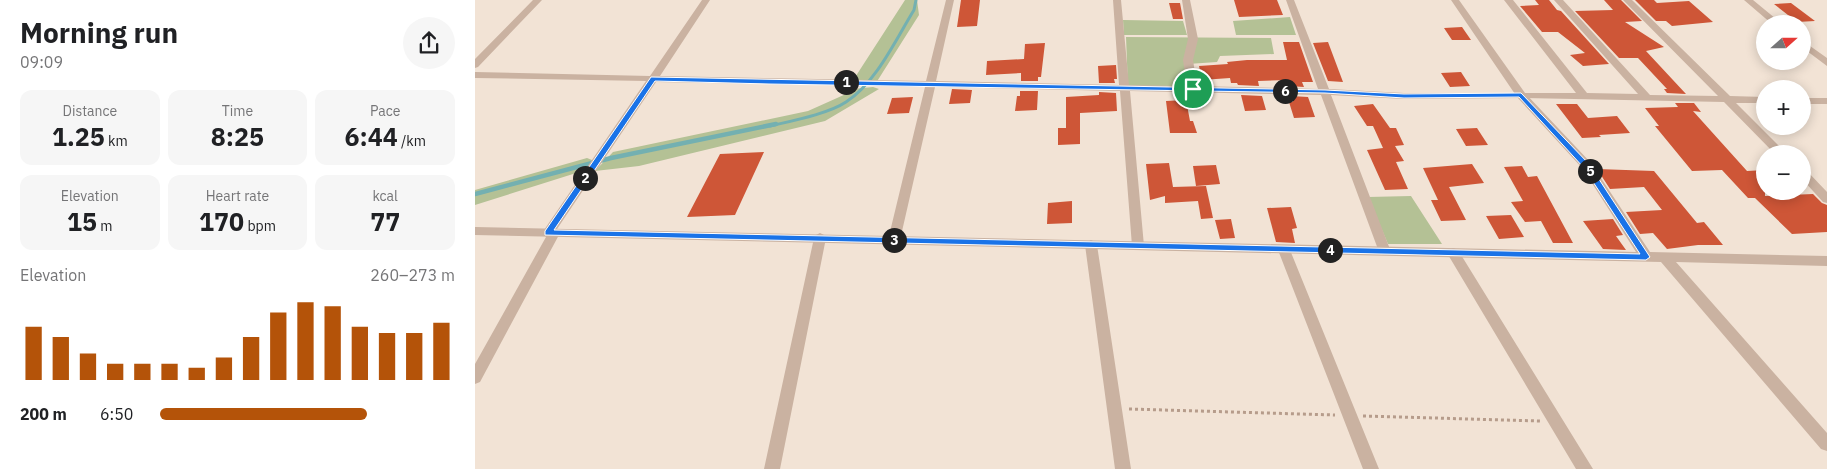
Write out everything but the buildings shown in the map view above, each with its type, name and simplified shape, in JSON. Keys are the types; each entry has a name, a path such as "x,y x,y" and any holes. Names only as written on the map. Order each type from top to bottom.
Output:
{"street":[{"path":"475,65 538,0"},
{"path":"475,378 551,233 706,0"},
{"path":"894,240 950,0"},
{"path":"1117,0 1138,246"},
{"path":"1186,0 1193,39 1187,60 1193,89"},
{"path":"1290,0 1385,252"},
{"path":"1455,0 1521,95 1587,166 1646,257"},
{"path":"1508,0 1584,96"},
{"path":"1558,0 1648,99"},
{"path":"1627,0 1773,145"},
{"path":"1748,0 1767,15"},
{"path":"1811,50 1827,63"},
{"path":"475,75 1193,89 1404,96 1521,95 1756,100"},
{"path":"1811,101 1827,101"},
{"path":"1811,182 1827,199"},
{"path":"475,231 1827,261"},
{"path":"772,469 820,238"},
{"path":"1091,245 1123,469"},
{"path":"1284,250 1371,469"},
{"path":"1453,253 1585,469"},
{"path":"1664,257 1827,444"}],"green space":[{"path":"905,0 917,0 919,15 876,83 852,82"},
{"path":"1290,17 1296,35 1236,35 1233,21"},
{"path":"1123,20 1183,21 1187,35 1124,35"},
{"path":"1126,37 1271,38 1274,54 1220,56 1217,62 1188,64 1192,89 1128,88"},
{"path":"873,87 879,89 825,121 639,166 595,171 613,152 808,111 853,89"},
{"path":"587,158 592,160 592,168 475,205 475,190"},
{"path":"1411,196 1442,244 1388,244 1368,197"}],"waterway":[{"path":"770,126 809,117 829,110 857,94 885,60 914,10 916,0"},
{"path":"475,194 611,158 776,124"}],"route":[{"path":"654,79 1193,89 1404,96 1521,95 1587,166 1646,257 547,233 654,79"}]}
